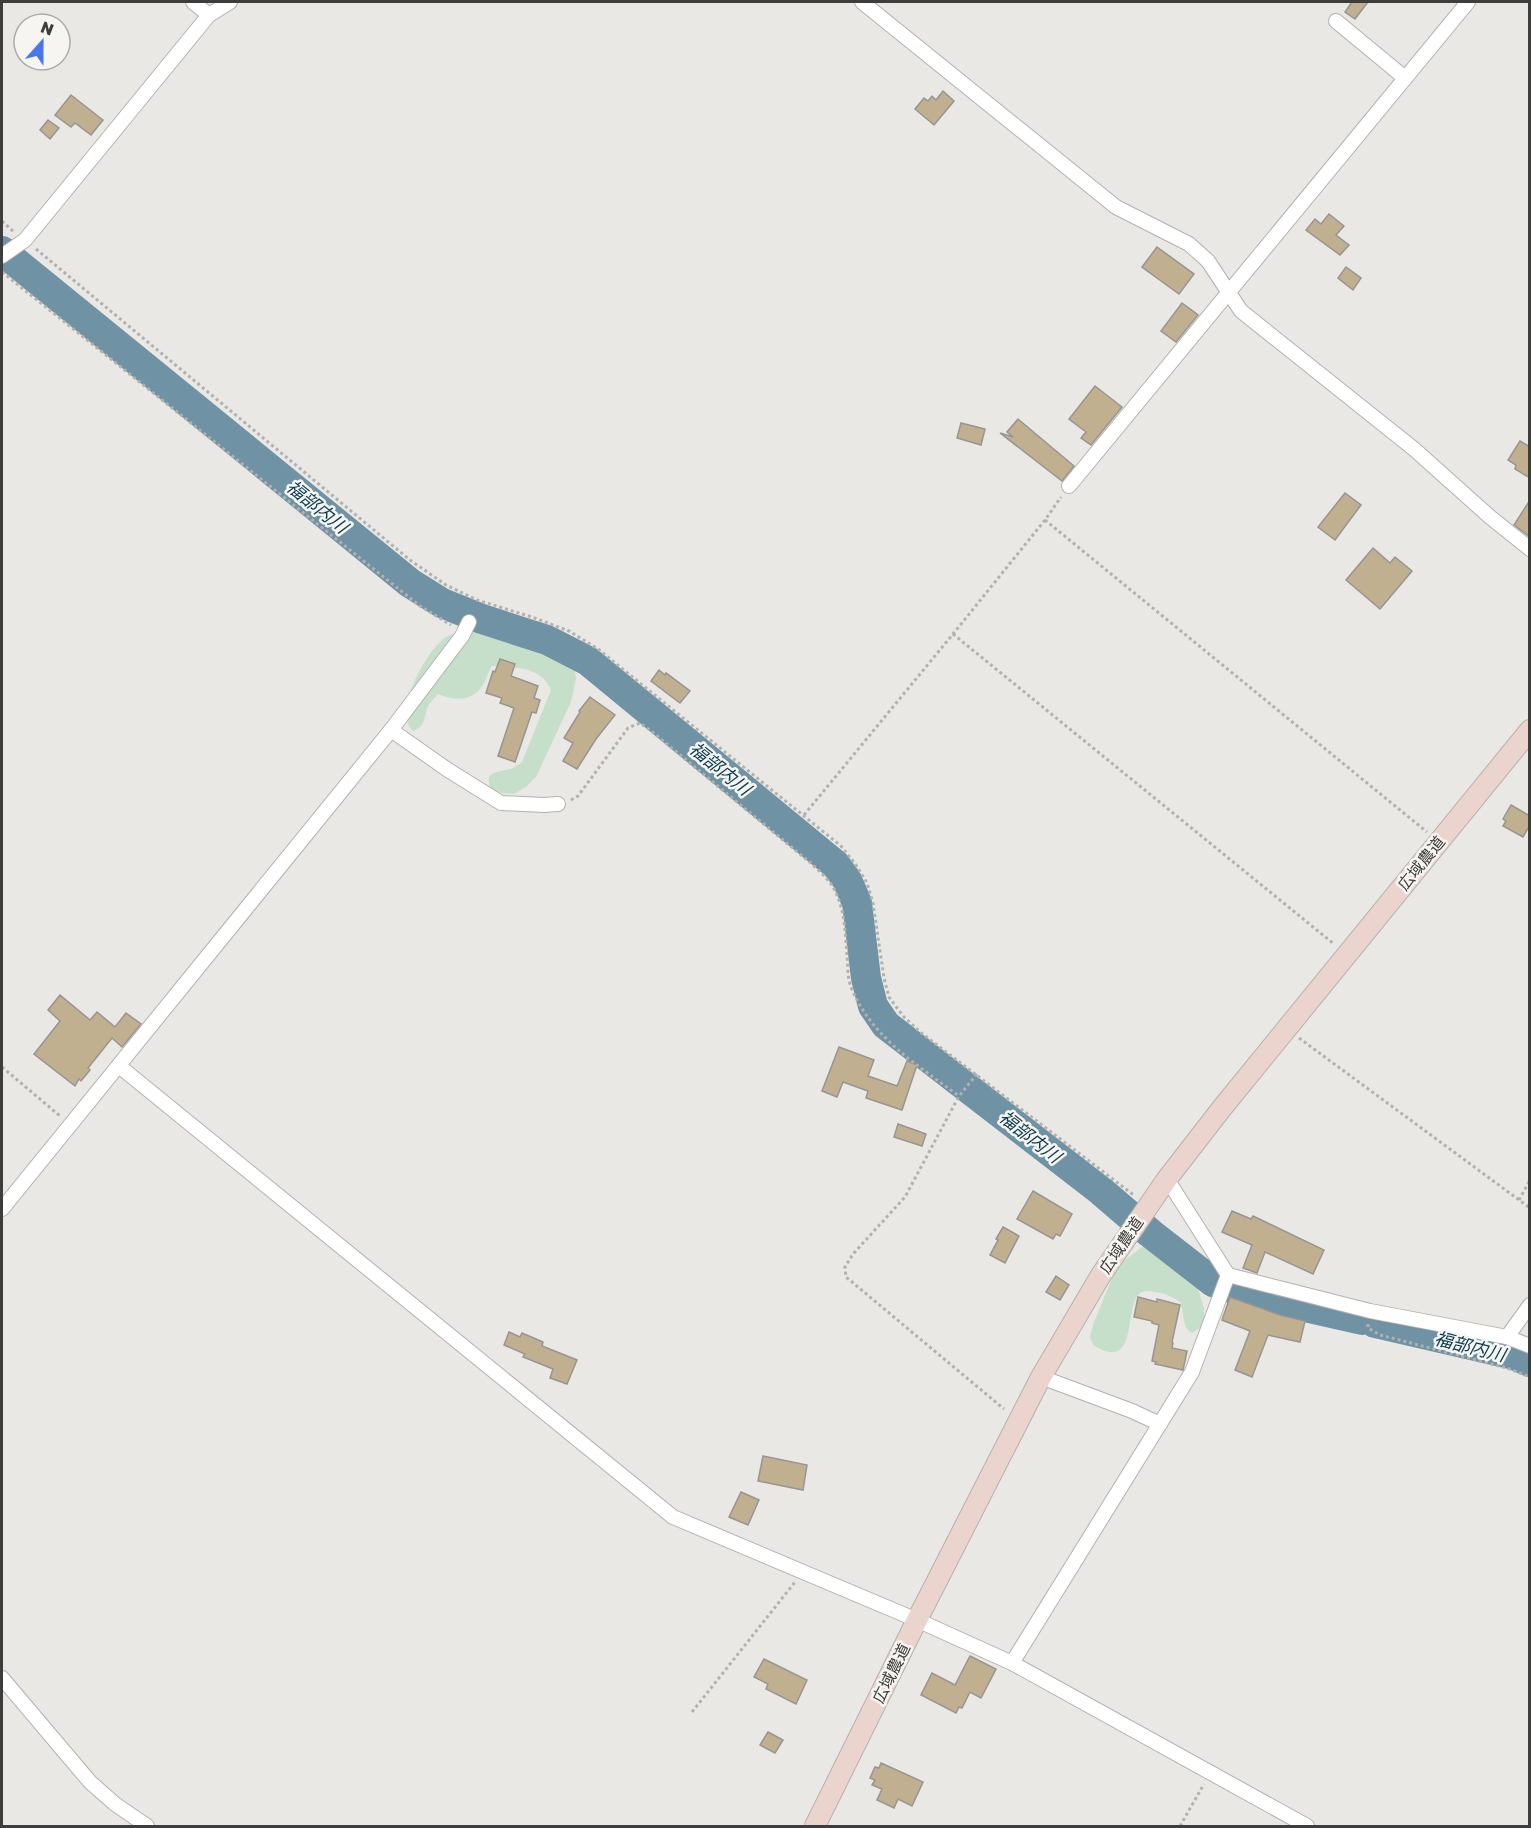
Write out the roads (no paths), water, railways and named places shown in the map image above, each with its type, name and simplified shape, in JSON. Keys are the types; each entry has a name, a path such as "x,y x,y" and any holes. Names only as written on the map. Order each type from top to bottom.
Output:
{"street":[{"path":"193,2 209,15"},
{"path":"2,256 20,243 209,15 230,2"},
{"path":"862,2 1116,207 1189,244 1208,261 1230,291 1241,311 1414,449 1490,517 1530,549"},
{"path":"1069,486 1468,2"},
{"path":"1336,21 1405,78"},
{"path":"2,1209 391,730 466,627"},
{"path":"391,730 448,770 501,803 558,804"},
{"name":"広域農道","path":"815,1827 1041,1377 1079,1311 1129,1233 1167,1179 1286,1029 1530,730"},
{"path":"119,1066 673,1517 917,1620 1012,1663 1306,1827"},
{"path":"1167,1179 1227,1276 1370,1311 1507,1337 1530,1346"},
{"path":"1012,1663 1192,1372 1227,1276"},
{"path":"1507,1337 1530,1305"},
{"path":"1041,1377 1132,1411 1160,1424"},
{"path":"2,1678 90,1782 147,1827"}],"waterway":[{"name":"福部内川","path":"2,251 410,583 442,603 547,640 588,661 836,865 847,880 857,903 866,978 873,1006 886,1025 1101,1191 1150,1233 1213,1282 1248,1294 1362,1320"},
{"name":"福部内川","path":"1375,1323 1514,1355 1530,1362"}]}
